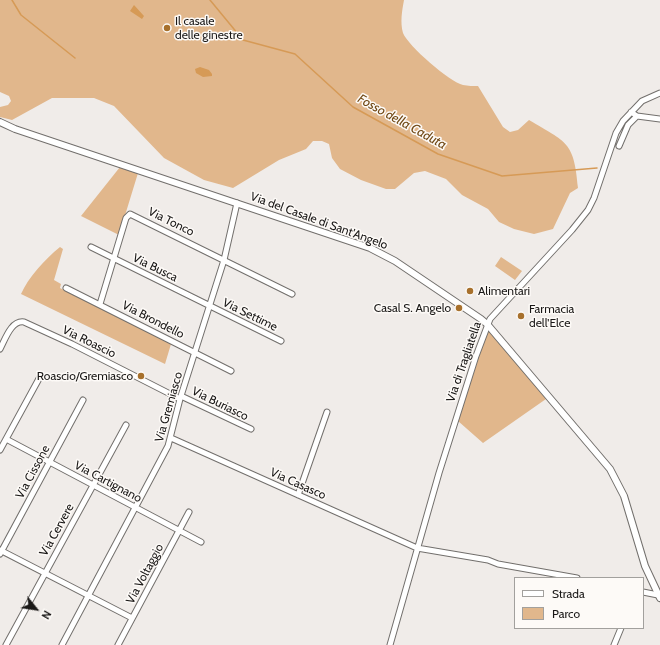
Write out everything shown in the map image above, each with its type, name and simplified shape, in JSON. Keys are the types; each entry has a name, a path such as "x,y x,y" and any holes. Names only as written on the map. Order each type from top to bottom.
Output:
{"main road":[{"name":"Via del Casale di Sant'Angelo","path":"0,122 338,236 382,254 487,324 610,469 624,496 645,566 659,596"}],"street":[{"name":"Via di Tragliatella","path":"390,645 439,473 487,324 490,318 518,286 580,220 594,198 616,133 623,120 642,101 660,93"},
{"path":"630,112 637,116 660,119"},
{"path":"619,146 628,125 637,116"},
{"name":"Via Gremiasco","path":"62,645 167,450 181,397 224,260 237,203"},
{"name":"Via Tonco","path":"100,304 126,218 130,214 224,260"},
{"name":"Via Busca","path":"91,247 210,306"},
{"path":"224,260 292,294"},
{"name":"Via Brondello","path":"66,288 231,371"},
{"name":"Via Settime","path":"210,306 281,341"},
{"name":"Via Roascio","path":"0,349 13,326 18,322 24,322 181,397"},
{"path":"0,450 41,375"},
{"name":"Via Buriasco","path":"181,397 251,430"},
{"name":"Via Cissone","path":"1,551 83,400"},
{"path":"298,495 327,412"},
{"name":"Via Cervere","path":"6,645 126,425"},
{"name":"Via Casasco","path":"171,438 417,548 488,560 498,564 571,577"},
{"name":"Via Cartignano","path":"6,439 202,542"},
{"name":"Via Voltaggio","path":"118,645 190,512"},
{"path":"1,551 132,618"},
{"path":"644,592 659,596"},
{"path":"614,645 621,629"}],"green space":[{"path":"0,0 404,0 402,29 406,39 440,71 449,77 463,85 478,86 503,127 510,132 518,130 529,120 560,139 571,152 574,161 578,188 570,193 553,229 534,234 514,229 499,222 488,209 462,195 446,179 425,171 414,173 395,189 386,189 361,180 340,169 332,158 329,144 322,141 313,141 306,149 279,160 233,188 204,180 164,158 114,106 94,98 52,98 12,120 0,117 0,107 8,105 11,101 9,96 0,92"},
{"path":"120,167 138,173 119,235 81,216"},
{"path":"60,247 63,249 54,280 61,284 60,288 171,344 165,364 21,294 38,269"},
{"path":"501,257 522,271 515,280 495,266"},
{"path":"487,332 491,332 546,399 483,443 458,421"}],"shaded area":[{"path":"134,5 144,16 142,19 130,11"},
{"path":"200,67 209,70 212,76 203,77 196,73 195,69"}],"waterway":[{"path":"12,0 21,15 75,58"},
{"name":"Fosso della Caduta","path":"210,0 243,40 295,54 353,107 438,154 502,176 597,168"}],"place":[{"name":"Il casale delle ginestre","path":"167,28"},
{"name":"Alimentari","path":"470,291"},
{"name":"Casal S. Angelo","path":"459,308"},
{"name":"Farmacia dell'Elce","path":"521,316"},
{"name":"Roascio/Gremiasco","path":"141,376"}]}
